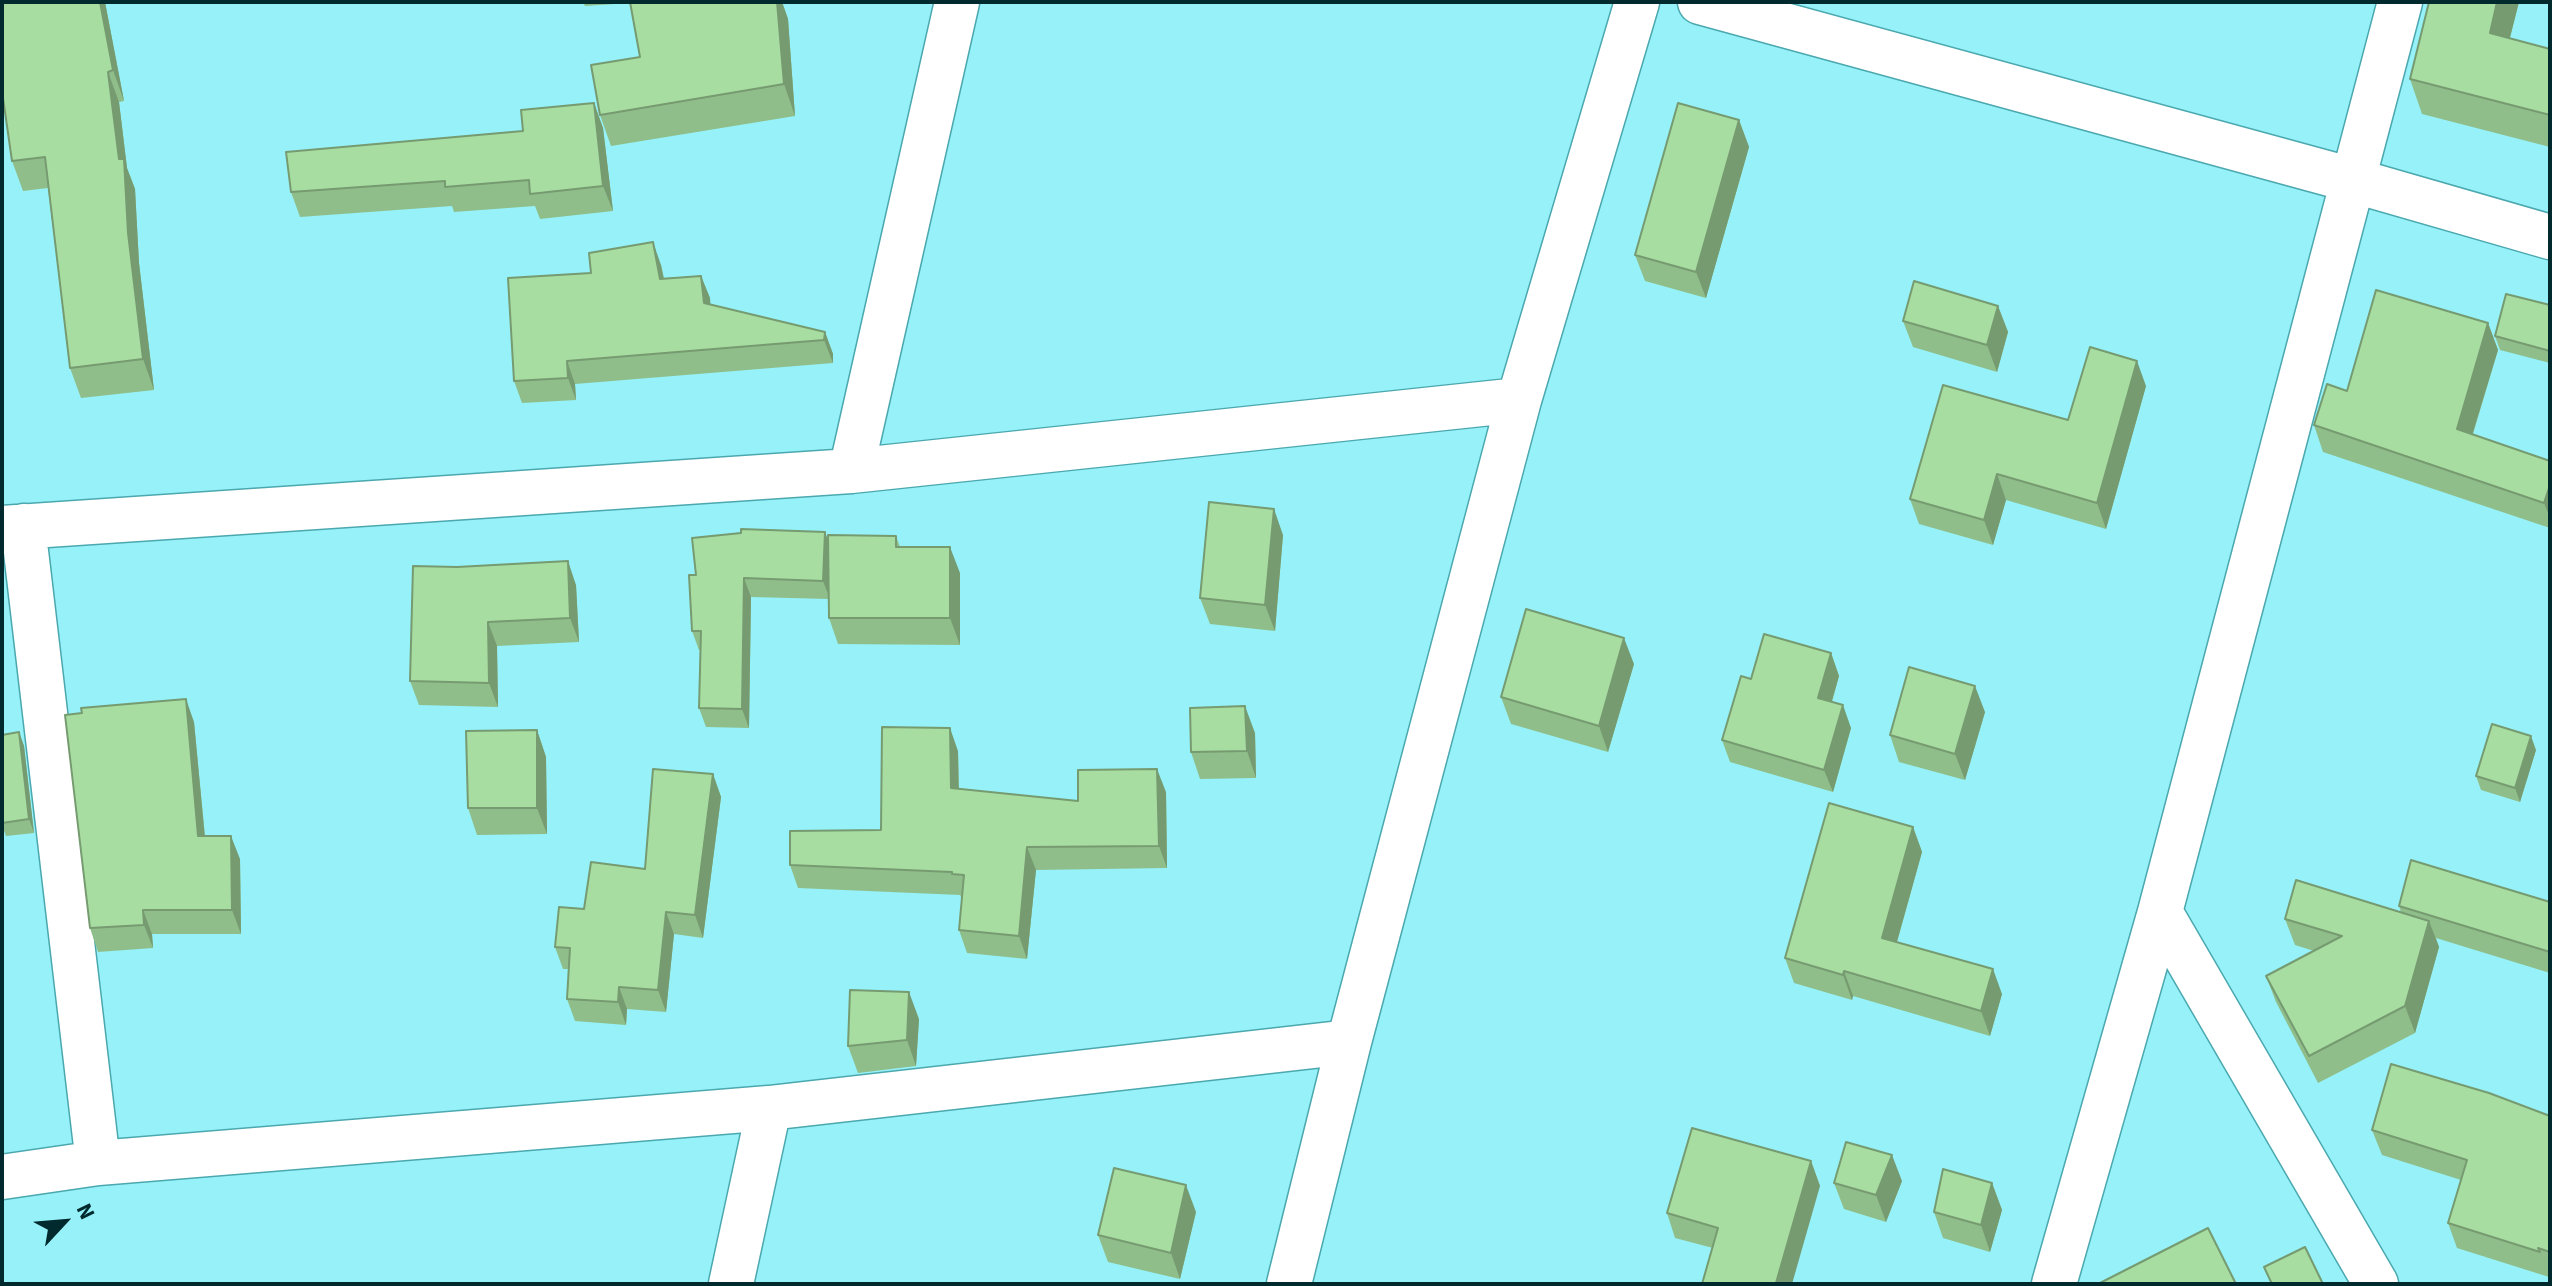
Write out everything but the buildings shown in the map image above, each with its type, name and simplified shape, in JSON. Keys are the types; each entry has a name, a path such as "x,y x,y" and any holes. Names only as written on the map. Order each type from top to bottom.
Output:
{"street":[{"path":"851,471 957,2"},
{"path":"1289,1284 1349,1042 1519,400 1637,2"},
{"path":"1700,2 2550,237"},
{"path":"2054,1284 2160,912 2400,2"},
{"path":"98,1163 12,527 851,471 1519,400"},
{"path":"2160,912 2376,1284"},
{"path":"2,1177 98,1163 769,1108 1349,1042"},
{"path":"731,1284 769,1108"}]}
